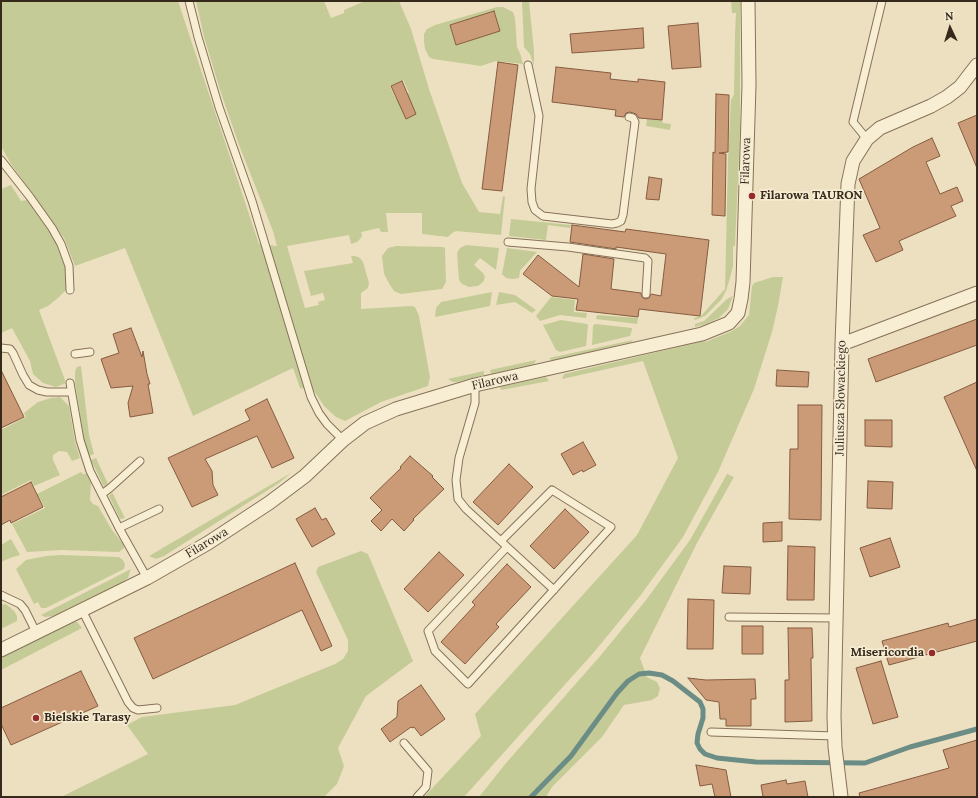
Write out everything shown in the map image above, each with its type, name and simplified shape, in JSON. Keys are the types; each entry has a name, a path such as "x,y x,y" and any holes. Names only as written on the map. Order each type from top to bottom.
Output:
{"street":[{"name":"Filarowa","path":"1,650 147,578 208,543 269,503 305,476 343,440 366,423 396,409 475,386 702,334 725,326 738,313 743,282 749,85 748,1"},
{"name":"Juliusza Słowackiego","path":"841,797 835,741 836,618 842,344 848,184 853,160 867,139 880,128 931,106 947,97 960,87 977,65"},
{"path":"842,344 977,293"}],"lane":[{"path":"189,1 219,107 252,201 311,398 327,424 343,440"},
{"path":"867,139 853,122 882,1"},
{"path":"528,65 539,116 531,196 535,210 543,216 612,224 621,221 635,122 633,118 629,117"},
{"path":"1,160 52,228 61,244 69,266 70,290"},
{"path":"508,242 568,247 645,258 648,261 646,294"},
{"path":"1,348 10,349 29,385 38,390 47,392 71,392"},
{"path":"75,354 90,352"},
{"path":"70,383 76,425 84,456 119,528 147,578"},
{"path":"475,386 475,403 459,458 456,480 456,492 458,499 461,504 554,590"},
{"path":"102,494 140,461"},
{"path":"501,541 552,490 611,527 468,684 435,651 428,631 507,547"},
{"path":"119,528 159,509"},
{"path":"1,595 20,604 25,610 36,632"},
{"path":"82,610 128,702 133,708 138,710 157,708"},
{"path":"729,617 836,618"},
{"path":"711,732 835,741"},
{"path":"404,743 428,771 426,787 417,797"}],"green space":[{"path":"1,1 178,1 259,244 277,246 273,231 239,145 220,90 204,37 196,1 324,1 331,18 344,13 344,10 365,1 399,1 411,29 430,92 462,183 479,212 500,214 503,196 505,197 501,235 456,231 448,237 422,234 422,213 386,213 388,232 381,232 379,228 361,232 362,236 360,239 351,244 349,235 287,246 305,308 319,305 318,302 325,300 323,293 311,296 304,271 353,263 351,256 360,258 363,262 369,283 368,288 361,293 361,309 415,307 419,316 430,377 428,386 381,402 345,421 336,417 324,406 314,391 300,388 293,368 193,416 125,248 75,266 64,238 11,164 1,146","holes":["403,80 409,93 396,99 390,86"]},
{"path":"522,1 529,1 534,66 530,54 524,47"},
{"path":"731,1 740,1 740,132 733,266 726,291 721,300 705,316 695,320 694,318 701,316 725,289 728,158 731,100 734,95 736,13 732,13"},
{"path":"497,7 503,7 513,12 515,18 517,47 523,64 496,61 481,66 433,59 429,57 425,49 424,34 427,29 435,25","holes":["494,11 500,31 456,45 450,25"]},
{"path":"647,119 662,120 663,123 671,124 670,130 646,126"},
{"path":"11,185 21,201 27,200 49,229 62,254 66,269 66,290 48,306 39,310 66,383 56,387 43,383 33,374 30,361 12,328 1,333 1,189"},
{"path":"511,219 571,225 570,228 548,225 546,240 509,236"},
{"path":"466,245 499,248 496,270 480,258 474,265 483,273 485,277 483,282 478,286 469,287 462,284 459,280 457,253 460,248"},
{"path":"396,246 445,248 446,282 442,289 401,294 394,291 384,274 382,256 388,248"},
{"path":"507,248 537,252 520,271 519,278 506,278 502,274"},
{"path":"773,277 783,277 772,332 754,389 718,472 683,537 640,596 595,651 464,797 424,797 481,736 475,714 637,535 678,458 643,361 562,379 564,374 705,342 730,332 740,326 749,315 752,286 754,283"},
{"path":"492,292 490,306 435,317 436,308 441,302"},
{"path":"499,292 515,295 536,310 532,313 515,302 496,305"},
{"path":"733,296 728,309 719,318 695,327 695,324 704,321 727,299"},
{"path":"551,297 575,300 574,312 587,313 586,318 560,315 540,321 536,316"},
{"path":"597,315 638,318 637,324 596,319"},
{"path":"561,320 588,325 586,346 560,352 556,350 543,325"},
{"path":"595,324 632,328 632,330 630,336 592,345 593,326"},
{"path":"633,340 631,342 552,361 549,358"},
{"path":"536,360 534,364 491,374 490,370"},
{"path":"81,366 89,435 94,454 89,456 85,446 75,382 75,371 77,367"},
{"path":"484,371 484,375 457,382 453,382 448,379"},
{"path":"546,377 549,381 501,390 500,387"},
{"path":"60,397 69,406 75,442 80,458 72,461 67,452 59,451 53,455 53,460 60,475 34,486 31,480 1,495 1,430 26,417 24,413 38,402"},
{"path":"96,458 108,484 104,487 91,460"},
{"path":"81,472 83,474 87,474 91,483 90,500 93,504 98,506 112,530 124,545 124,548 119,552 62,550 27,552 12,524 45,508 37,494"},
{"path":"291,473 279,483 164,556 156,559 149,556"},
{"path":"727,474 734,477 697,543 640,658 647,677 657,682 660,688 658,696 652,700 624,705 602,737 552,787 546,797 479,797 506,763 601,655 646,600 690,540"},
{"path":"112,492 125,518 120,519 109,496"},
{"path":"11,539 20,555 1,562 1,545"},
{"path":"361,551 368,554 413,661 366,696 338,748 344,766 337,784 324,797 61,797 148,754 127,725 142,717 235,705 335,664 343,659 348,651 348,640 316,572 318,567"},
{"path":"61,555 119,557 123,560 125,565 124,569 46,608 41,608 38,602 34,604 16,569 26,560"},
{"path":"131,569 128,578 123,582 55,616 45,617 41,615"},
{"path":"6,604 14,611 17,616 17,621 1,629 1,605"},
{"path":"74,622 77,622 82,628 1,670 1,658"}],"building":[{"path":"494,11 500,31 456,45 450,25"},
{"path":"698,23 701,67 672,69 668,26"},
{"path":"643,28 644,48 572,53 570,34"},
{"path":"498,62 518,65 502,191 482,189"},
{"path":"556,67 611,73 610,79 638,82 638,79 665,82 662,120 639,118 636,114 630,112 626,113 624,117 615,116 616,110 552,102"},
{"path":"402,81 416,114 406,119 391,86"},
{"path":"716,94 729,95 728,152 719,153 726,154 725,216 712,215"},
{"path":"977,115 977,168 958,123"},
{"path":"932,138 940,156 926,162 940,194 957,187 963,201 951,206 956,216 899,241 903,250 876,262 863,235 880,228 859,179 913,147"},
{"path":"649,177 662,179 659,200 646,199"},
{"path":"572,225 625,232 626,229 709,240 700,316 639,309 638,317 576,310 578,299 552,296 523,274 538,255 579,287 583,254 614,259 611,289 641,293 642,297 645,299 649,298 651,294 661,296 666,254 616,247 616,249 570,242"},
{"path":"977,319 977,345 876,382 868,359"},
{"path":"131,328 142,357 143,351 150,384 148,384 153,413 130,417 128,403 133,386 111,388 101,359 119,353 113,334"},
{"path":"1,370 24,417 1,428"},
{"path":"777,370 809,372 808,387 776,386"},
{"path":"977,382 977,471 944,397"},
{"path":"267,399 294,458 272,468 257,436 205,459 212,471 213,485 218,495 192,507 168,458 250,420 245,410"},
{"path":"798,405 822,405 821,520 789,519 790,449 798,449"},
{"path":"865,420 892,420 892,447 865,446"},
{"path":"583,442 596,465 583,472 582,470 573,475 561,454"},
{"path":"410,456 433,476 432,477 444,489 413,519 414,520 404,531 392,519 381,531 371,521 382,510 370,498 401,468 400,467"},
{"path":"509,464 533,487 498,525 473,502"},
{"path":"868,481 893,482 892,509 867,508"},
{"path":"31,482 43,507 11,523 10,520 1,525 1,497"},
{"path":"315,508 322,520 326,518 335,534 312,547 296,519"},
{"path":"565,509 589,532 554,569 530,546"},
{"path":"782,522 782,541 763,542 763,523"},
{"path":"890,538 900,567 870,577 860,548"},
{"path":"788,546 815,547 814,600 787,600"},
{"path":"439,552 464,575 428,612 404,589"},
{"path":"295,563 332,646 321,651 302,610 153,679 134,638"},
{"path":"507,564 531,587 496,624 499,627 465,664 441,642 475,605 472,602"},
{"path":"724,566 751,567 750,594 722,593"},
{"path":"688,599 714,600 713,649 687,649"},
{"path":"977,619 977,641 889,665 882,641 948,623 949,627"},
{"path":"742,626 763,626 763,654 742,654"},
{"path":"788,628 812,628 812,721 785,722 785,680 789,680"},
{"path":"881,661 898,717 873,724 856,668"},
{"name":"Bielskie Tarasy","path":"81,671 98,706 11,745 1,724 1,708"},
{"path":"688,678 706,680 755,679 756,699 751,699 751,726 726,726 726,719 720,719 719,702 706,700"},
{"path":"421,685 445,719 421,736 414,727 411,727 390,742 381,729 397,717 398,701"},
{"path":"977,740 977,797 860,797 859,793 949,768 943,750"},
{"path":"696,765 726,770 731,797 715,797 712,784 700,786"},
{"path":"786,780 787,784 805,781 808,797 763,797 761,785"}],"waterway":[{"path":"531,797 571,756 617,693 628,681 639,674 649,673 662,675 673,681 700,702 703,709 703,718 697,743 705,754 717,758 756,762 865,763 910,747 977,729"}],"place":[{"name":"Filarowa TAURON","path":"752,196"},
{"name":"Misericordia","path":"932,653"},
{"name":"Bielskie Tarasy","path":"36,718"}]}
